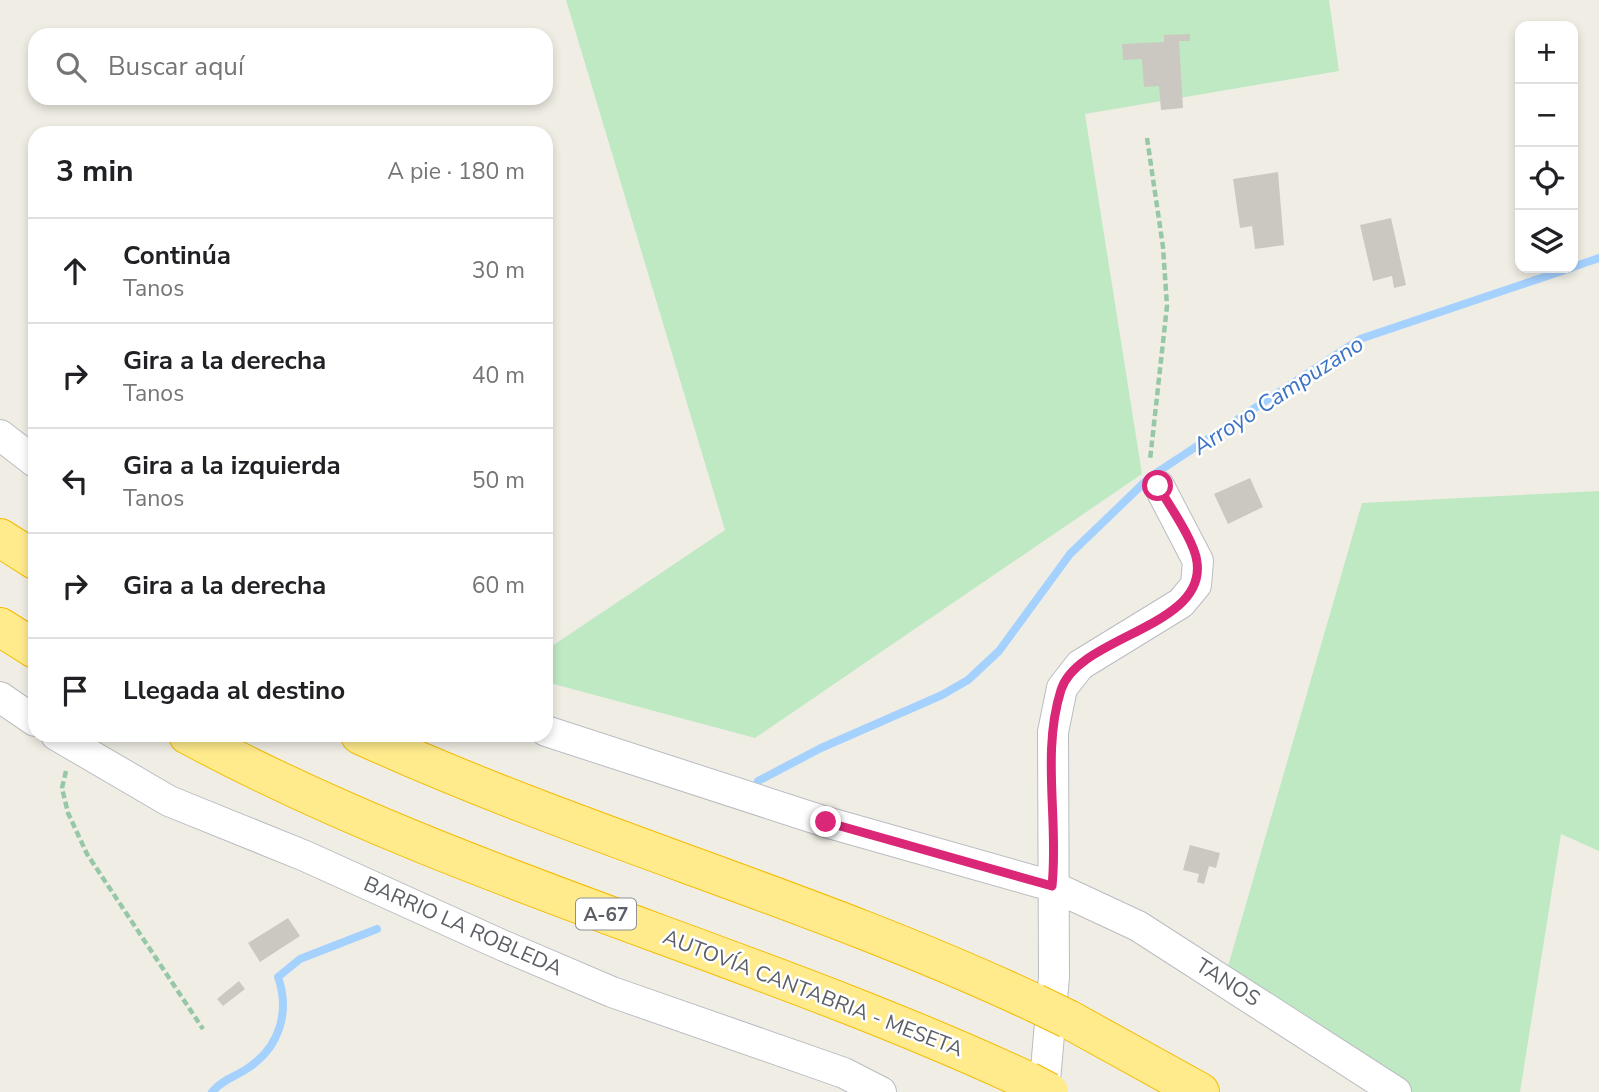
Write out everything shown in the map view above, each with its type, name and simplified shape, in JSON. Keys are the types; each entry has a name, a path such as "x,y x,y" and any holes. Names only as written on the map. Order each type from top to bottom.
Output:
{"highway":[{"path":"0,538 28,556"},
{"path":"0,627 28,645"},
{"name":"AUTOVÍA CANTABRIA - MESETA","path":"203,742 386,828 516,881 893,1022 1040,1088"},
{"path":"377,742 544,811 909,946 1052,1011 1200,1092"}],"street":[{"path":"0,435 28,457"},
{"path":"1040,1088 1054,977 1052,886 1056,852 1053,732 1062,688 1080,665 1181,603 1196,584 1198,561 1154,474"},
{"path":"0,697 28,716"},
{"name":"TANOS","path":"553,733 813,818 1052,886 1138,926 1396,1092"},
{"name":"BARRIO LA ROBLEDA","path":"67,742 169,801 305,856 516,951 612,992 844,1073 881,1092"}],"path":[{"path":"1147,138 1163,247 1167,306 1154,474"},
{"path":"67,742 62,788 74,829 87,854 203,1030"}],"green space":[{"path":"566,0 1329,0 1339,71 1085,114 1142,474 755,738 553,684 553,645 725,530"},
{"path":"1599,491 1599,851 1561,834 1520,1092 1380,1092 1224,980 1362,503"}],"building":[{"path":"1190,34 1190,41 1179,41 1183,108 1161,110 1159,86 1144,87 1142,59 1123,60 1122,44 1164,42 1164,35"},
{"path":"1278,172 1284,245 1255,249 1252,226 1240,228 1233,179"},
{"path":"1391,218 1406,285 1394,288 1392,276 1373,281 1360,225"},
{"path":"1250,478 1263,507 1228,524 1214,494"},
{"path":"1190,845 1220,853 1216,868 1209,866 1204,884 1197,882 1199,874 1183,870"},
{"path":"288,918 300,936 260,962 248,943"},
{"path":"239,981 245,989 223,1006 217,999"}],"waterway":[{"name":"Arroyo Campuzano","path":"1578,265 1599,258"},
{"name":"Arroyo Campuzano","path":"758,781 821,748 942,695 968,680 999,651 1070,554 1150,477 1360,339 1556,273"},
{"name":"Arroyo Campuzano","path":"212,1092 259,1059 275,1039 280,1027 283,1003 278,977 300,959 377,929"}],"route":[{"path":"826,822 1052,886 1056,852 1053,732 1062,688 1080,665 1181,603 1196,584 1198,561 1158,486"}]}
